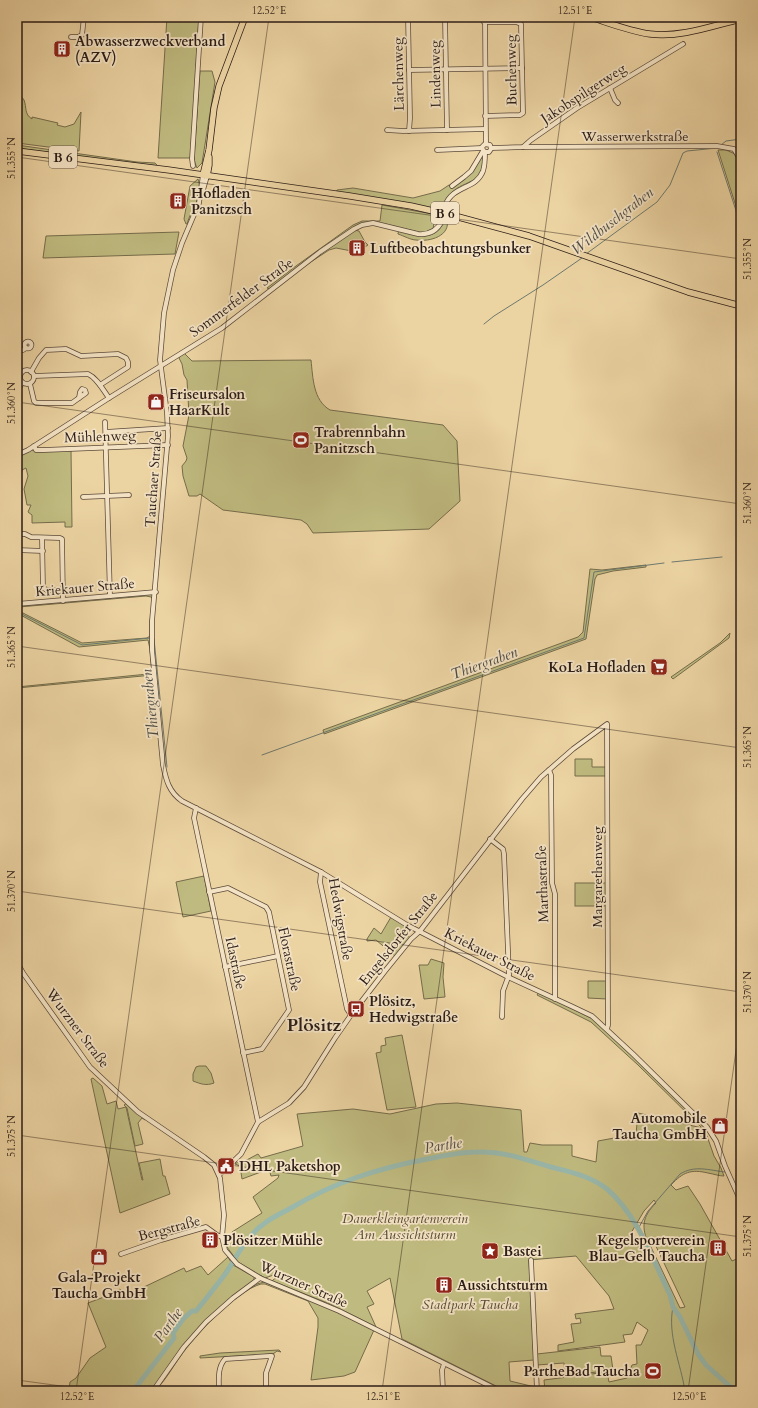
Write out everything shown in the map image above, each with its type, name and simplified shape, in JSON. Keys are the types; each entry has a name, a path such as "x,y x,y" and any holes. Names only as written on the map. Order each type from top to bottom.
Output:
{"main road":[{"path":"205,176 214,108 219,86 244,17"},
{"path":"590,17 650,34 674,34 741,19"},
{"path":"205,176 209,165 209,150"},
{"name":"B 6","path":"17,151 219,177 350,196 424,209 529,236 688,292 741,306"},
{"path":"209,165 213,173 219,177"}],"street":[{"path":"71,37 78,37 82,35 84,17"},
{"path":"193,166 192,159 201,17"},
{"name":"Lärchenweg","path":"408,17 409,131"},
{"name":"Lindenweg","path":"445,17 447,130"},
{"path":"452,186 471,171 484,150 483,145 486,144 485,17"},
{"name":"Buchenweg","path":"484,22 520,22 523,113 520,115 485,116"},
{"name":"Jakobspilgerweg","path":"523,147 568,114 683,44"},
{"path":"409,70 522,68"},
{"path":"610,88 615,100 618,103"},
{"path":"387,130 409,131 485,129"},
{"path":"486,144 489,144 491,148"},
{"name":"Wasserwerkstraße","path":"523,147 717,146 734,149 738,153 740,159"},
{"path":"438,150 484,150 489,152 491,148 523,147"},
{"name":"Sommerfelder Straße","path":"17,455 34,446 222,328 314,257 354,229 362,225 373,224 425,234 434,231 442,221 447,200 453,193 471,185 481,175 484,168 484,150"},
{"name":"Tauchaer Straße","path":"170,789 163,765 152,650 152,621 156,592 168,444 168,428 160,366 160,352 164,313 173,270 182,243 199,203 205,176"},
{"path":"17,350 23,350 26,348"},
{"path":"30,372 38,358 46,350 66,349 81,356 118,354 126,358 128,367 100,385"},
{"path":"30,384 22,383 18,377 24,371 30,372 34,376 88,374 93,376 109,398"},
{"path":"34,376 33,381 30,384 34,401 36,403 72,403 79,398"},
{"path":"17,391 22,383"},
{"path":"105,422 110,596"},
{"path":"106,432 168,428"},
{"name":"Mühlenweg","path":"34,446 36,450 44,450 168,444"},
{"path":"83,497 129,495"},
{"path":"17,534 24,534 30,537 60,538 62,540 63,601"},
{"path":"42,538 44,588 46,590 63,590"},
{"path":"17,550 42,551"},
{"name":"Kriekauer Straße","path":"17,604 156,592"},
{"name":"Engelsdorfer Straße","path":"258,1122 289,1104 304,1087 334,1038 351,1015 385,971 420,931 490,839 541,777 573,749 607,724"},
{"name":"Margarethenweg","path":"607,724 607,1029"},
{"name":"Marthastraße","path":"549,770 551,775 552,883 555,894 555,999"},
{"name":"Kriekauer Straße","path":"170,789 178,798 321,872 420,931 508,977 592,1016 691,1111 712,1134 741,1202"},
{"name":"Idastraße","path":"196,808 194,818 258,1122"},
{"path":"490,839 502,850 504,854 508,977 503,991 502,1017"},
{"name":"Hedwigstraße","path":"321,872 320,882 347,1009 351,1015"},
{"name":"Florastraße","path":"209,892 228,888 266,907 278,956 289,1010 262,1049 243,1053"},
{"path":"225,967 278,956"},
{"name":"Wurzner Straße","path":"17,962 23,974 90,1067 138,1112 212,1162 219,1175 224,1216 222,1237 225,1250 237,1264 260,1278 339,1311 500,1391"},
{"path":"219,1175 240,1154 258,1122"},
{"name":"Bergstraße","path":"121,1254 161,1240 206,1227 222,1237"},
{"path":"531,1260 537,1391"},
{"path":"152,1391 184,1347 206,1322 233,1298 260,1278"},
{"path":"219,1391 219,1372 222,1362 227,1358 272,1356 266,1372 266,1391"},
{"path":"443,1391 442,1370 444,1364"}],"green space":[{"path":"167,17 199,17 191,158 158,158"},
{"path":"200,71 212,71 215,82 202,163 197,168 194,158"},
{"path":"17,92 24,100 27,113 32,119 32,117 58,123 57,125 65,127 74,124 81,112 79,151 17,143"},
{"path":"17,145 137,162 155,163 160,168 17,148"},
{"path":"718,150 726,150 735,154 741,169 741,222"},
{"path":"483,154 483,164 478,177 450,194 442,211 336,192 337,190 353,188 413,198 440,191 449,185 452,187 462,181 470,174"},
{"path":"198,179 198,197 186,224 184,219 190,186"},
{"path":"382,205 432,214 435,217 433,229 423,233 383,224 357,226 309,258 270,289 267,288 353,225 362,221 380,221"},
{"path":"445,217 447,219 446,230 443,234 433,239 414,240 398,234 399,231 420,236 433,234 438,231"},
{"path":"354,230 359,231 368,245 357,252 336,248 329,250 297,271 221,330 197,345 223,328 309,261"},
{"path":"179,232 175,254 43,258 46,236"},
{"name":"Trabrennbahn Panitzsch","path":"184,353 192,361 311,360 313,381 317,395 324,406 330,410 443,425 457,441 460,501 429,529 313,533 307,524 301,520 223,510 200,494 197,496 189,496 183,476 182,466 187,458 183,446 189,415 187,380 179,358"},
{"path":"32,450 71,450 72,527 65,527 65,522 32,523 32,515 28,512 31,505 27,505 24,489 28,476 26,468 22,470 17,488 17,456"},
{"path":"646,565 646,567 613,571 597,575 595,579 586,639 324,734 323,730 578,637 583,632 590,569 602,570"},
{"path":"151,594 153,599 146,596 19,607 19,606"},
{"path":"153,599 153,675 17,688 148,674 152,671 148,640 79,647 17,613 19,611 82,643 147,638 150,636 150,621"},
{"path":"730,633 729,638 673,679 671,677 720,643"},
{"path":"575,759 592,759 592,767 607,767 606,776 575,776"},
{"path":"204,876 211,911 183,917 176,882"},
{"path":"575,883 607,883 607,906 575,906"},
{"path":"391,917 407,927 407,934 410,938 395,956 376,940 367,941 374,928 381,934"},
{"path":"431,959 444,963 443,977 445,997 424,999 419,965 428,965"},
{"path":"588,981 607,981 607,999 588,998"},
{"path":"539,992 599,1023 705,1127 702,1130 707,1136 714,1156 724,1176 697,1171 683,1174 671,1185 676,1190 688,1186 700,1204 732,1261 741,1257 741,1391 545,1391 544,1380 607,1372 609,1382 627,1378 632,1365 637,1364 636,1345 641,1345 648,1330 637,1322 632,1334 623,1335 625,1342 558,1351 558,1345 574,1342 571,1324 581,1323 580,1318 576,1319 575,1314 614,1309 609,1296 576,1256 529,1260 534,1360 509,1362 510,1381 535,1387 535,1391 506,1391 402,1339 390,1278 367,1291 374,1304 367,1307 376,1327 330,1304 272,1281 282,1272 265,1278 238,1262 236,1260 244,1245 235,1258 227,1247 234,1241 232,1232 262,1213 253,1197 278,1178 279,1175 271,1176 269,1169 242,1179 240,1166 235,1164 238,1162 241,1163 258,1154 261,1158 303,1146 297,1114 353,1109 390,1114 436,1104 457,1103 521,1110 524,1152 527,1152 530,1143 542,1145 572,1145 572,1156 596,1162 598,1141 636,1134 638,1113 702,1128 638,1065 591,1022 537,995","holes":["654,1200 656,1203 651,1208 644,1222 646,1239 649,1245 638,1247 631,1233 644,1211","654,1242 685,1307 680,1308 650,1245"]},
{"path":"402,1035 416,1107 387,1110 376,1053 381,1052 381,1046 386,1045 385,1038"},
{"path":"206,1066 211,1073 214,1083 204,1084 193,1081 193,1074 196,1067"},
{"path":"93,1078 102,1086 107,1104 116,1101 118,1109 126,1107 142,1180 139,1163 160,1159 163,1176 165,1176 170,1194 120,1213 91,1079"},
{"path":"127,1103 146,1119 145,1120 142,1118 138,1123 143,1144 135,1146 127,1108 124,1105"},
{"path":"228,1257 231,1262 212,1291 233,1265 254,1277 254,1281 240,1291 183,1346 151,1391 69,1391 70,1382 76,1378 90,1358 106,1347 88,1303 112,1294 120,1289 125,1296 184,1268 186,1272 201,1266 208,1275"},
{"path":"264,1282 329,1308 374,1330 355,1372 344,1376 311,1380 318,1318 308,1301 265,1284 251,1288 232,1301 240,1294 257,1284"},
{"path":"224,1308 195,1337 164,1380 154,1391 185,1348 207,1323"},
{"path":"600,1347 601,1356 611,1356 613,1370 565,1376 564,1363 537,1365 537,1354"},
{"path":"279,1350 281,1352 277,1351 273,1354 200,1358 200,1356 220,1353"}],"waterway":[{"name":"Wildbuschgraben","path":"721,145 726,141 741,139"},
{"name":"Wildbuschgraben","path":"586,254 657,202 670,185 683,153 687,151 717,148"},
{"path":"717,152 741,226"},
{"name":"Wildbuschgraben","path":"484,324 582,258"},
{"name":"Thiergraben","path":"672,562 722,557"},
{"name":"Thiergraben","path":"262,755 584,638 594,572 664,563"},
{"name":"Thiergraben","path":"18,612 82,645 150,638"},
{"name":"Thiergraben","path":"154,639 167,767"},
{"name":"Parthe","path":"133,1391 174,1338 173,1333 183,1319 192,1311 196,1311 226,1273 238,1253 253,1233 268,1221 324,1191 373,1172 452,1154 477,1152 506,1154 524,1159 587,1178 607,1189 618,1200 636,1225 670,1295 673,1307 680,1317 698,1354 706,1365 735,1391"},
{"path":"638,1229 648,1211 680,1174 696,1169 725,1172"},
{"path":"673,1307 673,1339 685,1391"}],"place":[{"name":"Abwasserzweckverband (AZV)","path":"62,49"},
{"name":"Hofladen Panitzsch","path":"178,201"},
{"name":"Luftbeobachtungsbunker","path":"357,248"},
{"name":"Friseursalon HaarKult","path":"156,402"},
{"name":"Trabrennbahn Panitzsch","path":"301,440"},
{"name":"KoLa Hofladen","path":"659,667"},
{"name":"Plösitz, Hedwigstraße","path":"356,1009"},
{"name":"Automobile Taucha GmbH","path":"720,1126"},
{"name":"DHL Paketshop","path":"226,1166"},
{"name":"Plösitzer Mühle","path":"210,1240"},
{"name":"Kegelsportverein Blau-Gelb Taucha","path":"718,1248"},
{"name":"Bastei","path":"490,1251"},
{"name":"Gala-Projekt Taucha GmbH","path":"99,1257"},
{"name":"Aussichtsturm","path":"444,1285"},
{"name":"PartheBad Taucha","path":"653,1371"}],"district":[{"name":"Plösitz","path":"314,1025"}],"park label":[{"name":"Dauerkleingartenverein Am Aussichtsturm","path":"405,1226"},
{"name":"Stadtpark Taucha","path":"470,1304"}]}
